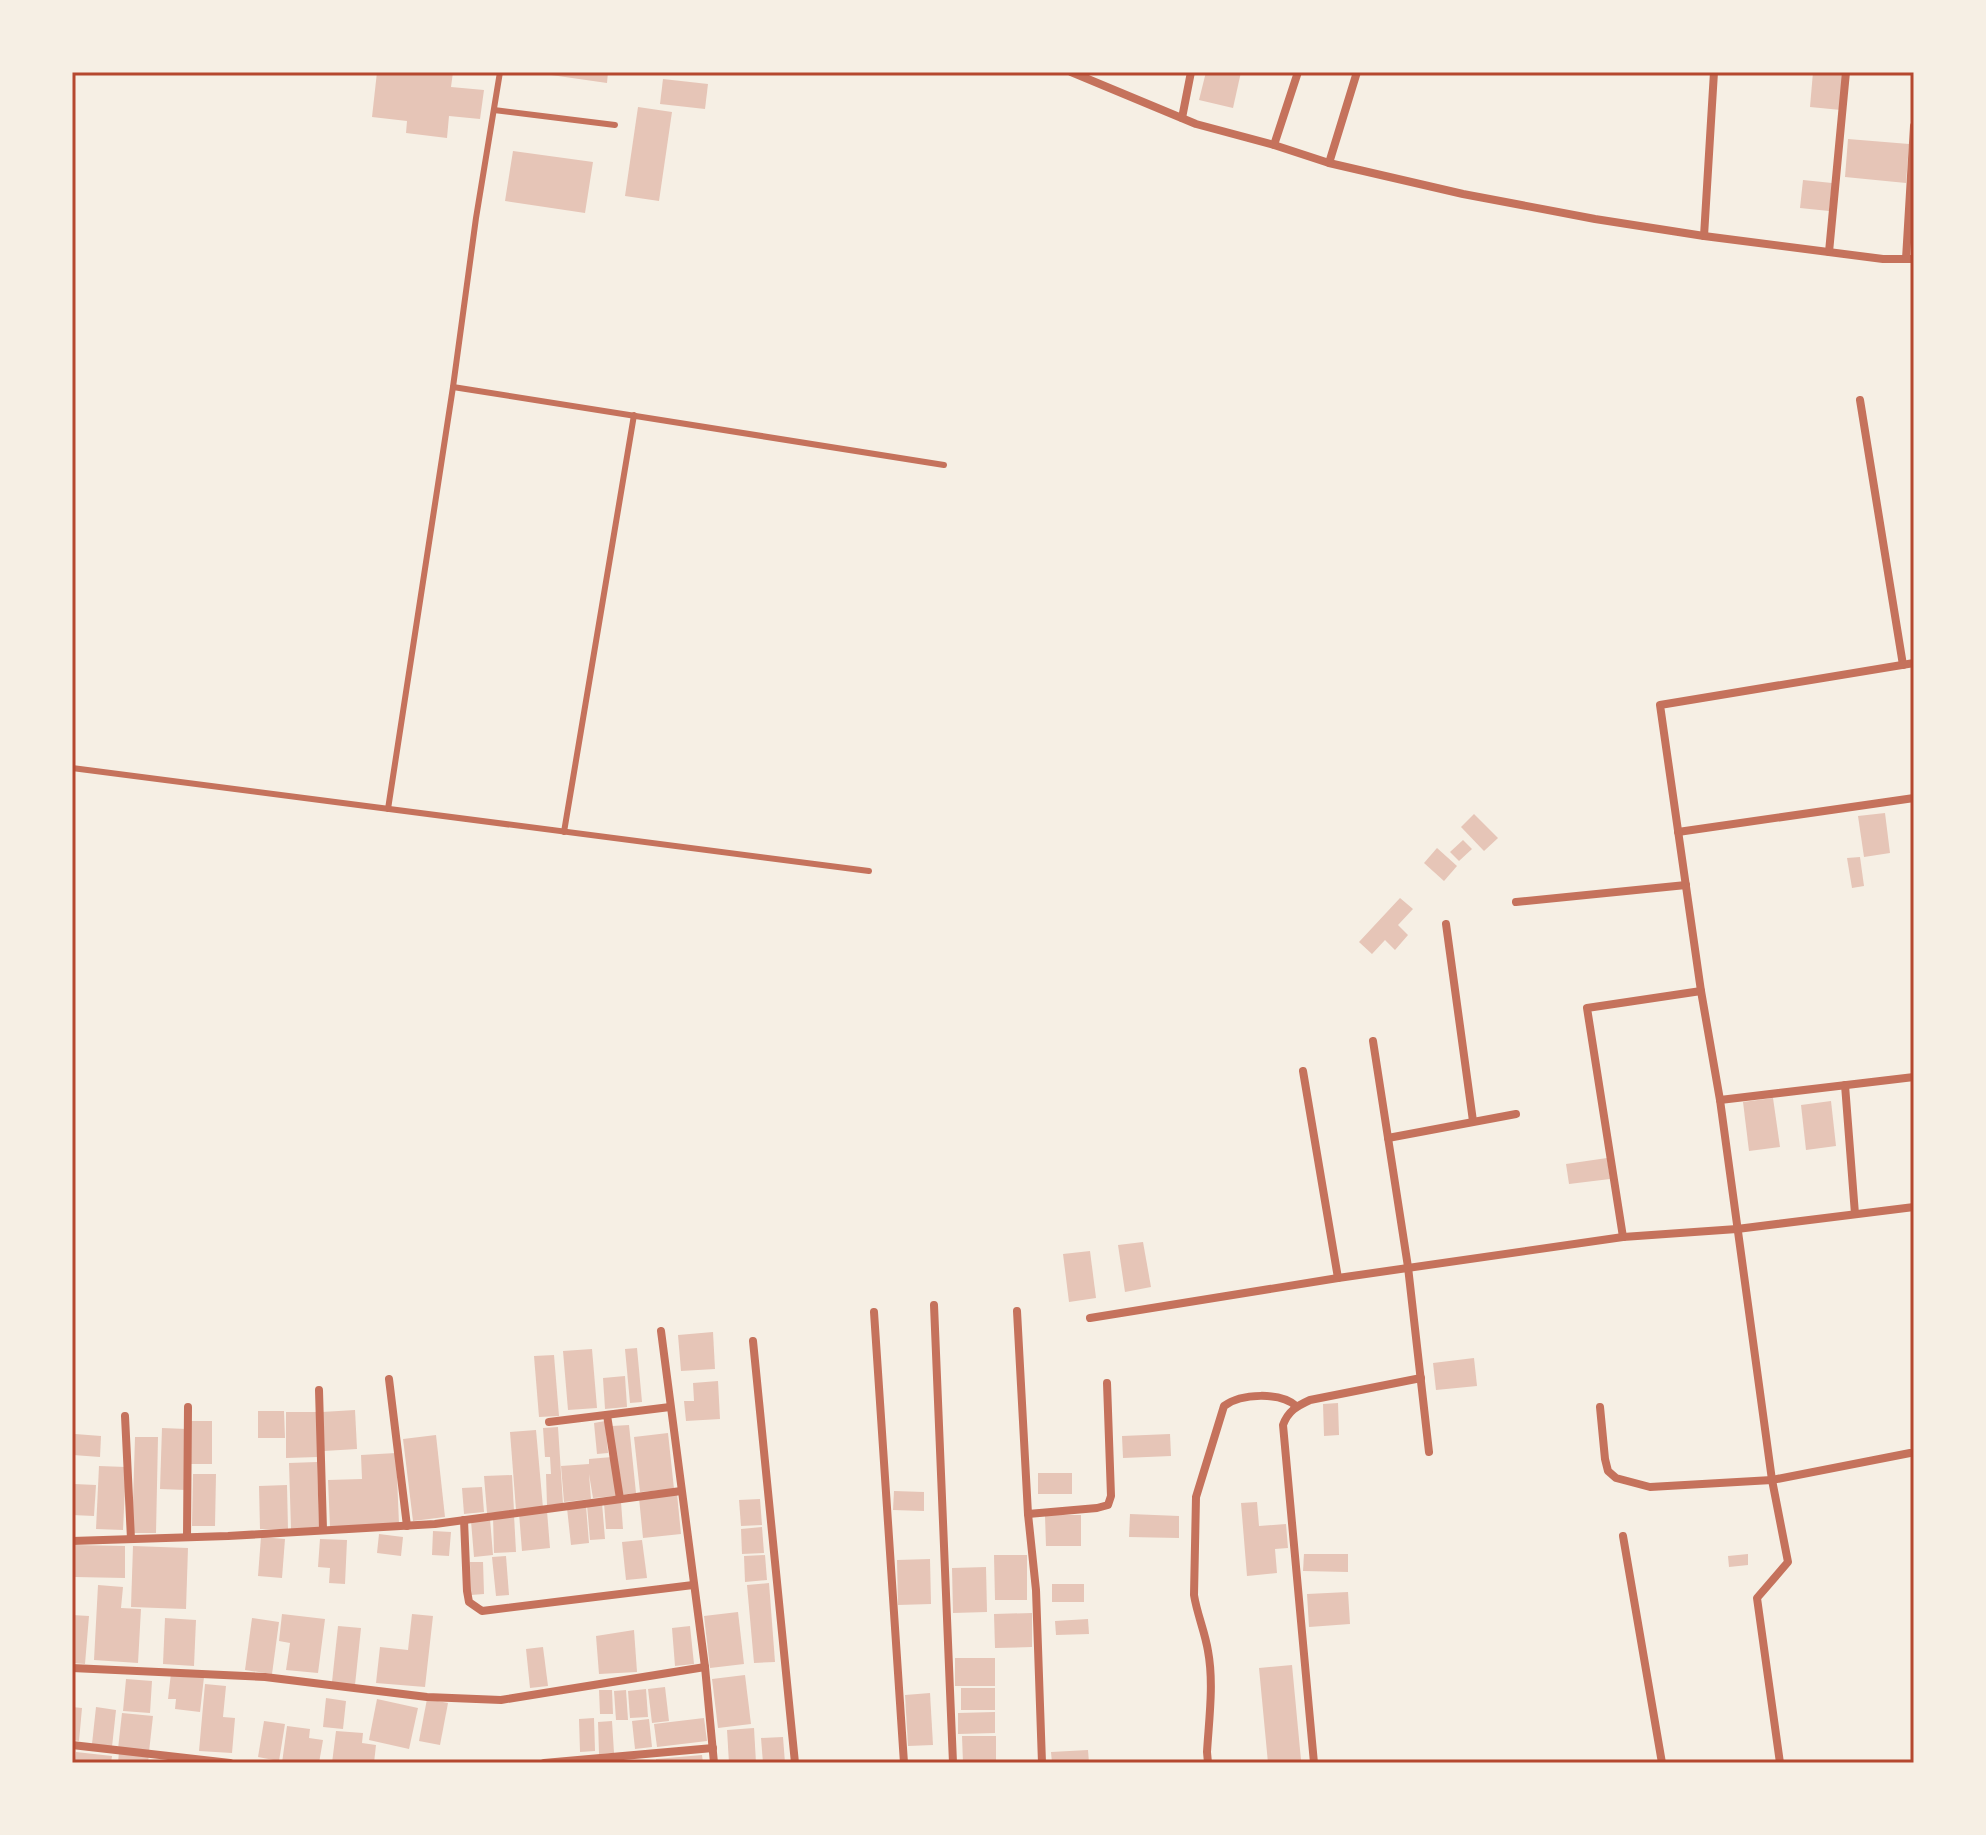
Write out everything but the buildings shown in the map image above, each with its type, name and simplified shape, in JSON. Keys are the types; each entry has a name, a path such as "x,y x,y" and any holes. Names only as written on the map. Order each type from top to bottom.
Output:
{"street":[{"path":"1071,72 1196,124 1329,163 1463,194 1704,236 1883,259 1910,259 1914,126"},
{"path":"1182,118 1191,72"},
{"path":"1274,145 1298,72"},
{"path":"1329,163 1357,72"},
{"path":"1704,236 1714,72"},
{"path":"1829,252 1846,72"},
{"path":"1860,400 1903,665"},
{"path":"1777,1763 1757,1598 1788,1562 1772,1480 1720,1100 1701,991 1660,705 1914,663"},
{"path":"1678,832 1914,798"},
{"path":"1516,902 1686,885"},
{"path":"1446,924 1473,1121"},
{"path":"1623,1237 1587,1008 1701,991"},
{"path":"1373,1041 1408,1267 1429,1452"},
{"path":"1303,1071 1338,1278"},
{"path":"1720,1100 1914,1077"},
{"path":"1845,1085 1855,1214"},
{"path":"1388,1138 1516,1114"},
{"path":"1090,1318 1408,1267 1623,1237 1737,1229 1914,1207"},
{"path":"934,1305 953,1763"},
{"path":"1017,1311 1028,1514 1036,1590 1042,1763"},
{"path":"874,1312 904,1763"},
{"path":"661,1331 705,1667 714,1763"},
{"path":"753,1341 795,1763"},
{"path":"1314,1763 1283,1425 1286,1416 1296,1406 1310,1400 1421,1378"},
{"path":"389,1379 407,1526"},
{"path":"1028,1514 1108,1505 1111,1496 1107,1383"},
{"path":"319,1390 323,1530"},
{"path":"1208,1763 1211,1674 1208,1648 1194,1595 1196,1497 1224,1406 1236,1399 1273,1396 1289,1400 1296,1406"},
{"path":"187,1537 188,1407"},
{"path":"549,1422 670,1407"},
{"path":"1600,1407 1608,1471 1616,1478 1650,1487 1772,1480 1910,1453"},
{"path":"607,1415 620,1499"},
{"path":"125,1416 131,1539"},
{"path":"72,1541 407,1526 681,1491"},
{"path":"464,1520 469,1602 482,1611 693,1585"},
{"path":"1623,1536 1662,1763"},
{"path":"72,1668 265,1677 427,1697 501,1700 705,1667"},
{"path":"72,1745 152,1758 230,1763"},
{"path":"544,1763 713,1748"}],"lane":[{"path":"388,809 500,72"},
{"path":"494,110 615,125"},
{"path":"453,387 944,465"},
{"path":"564,832 634,415"},
{"path":"72,768 869,871"}]}
